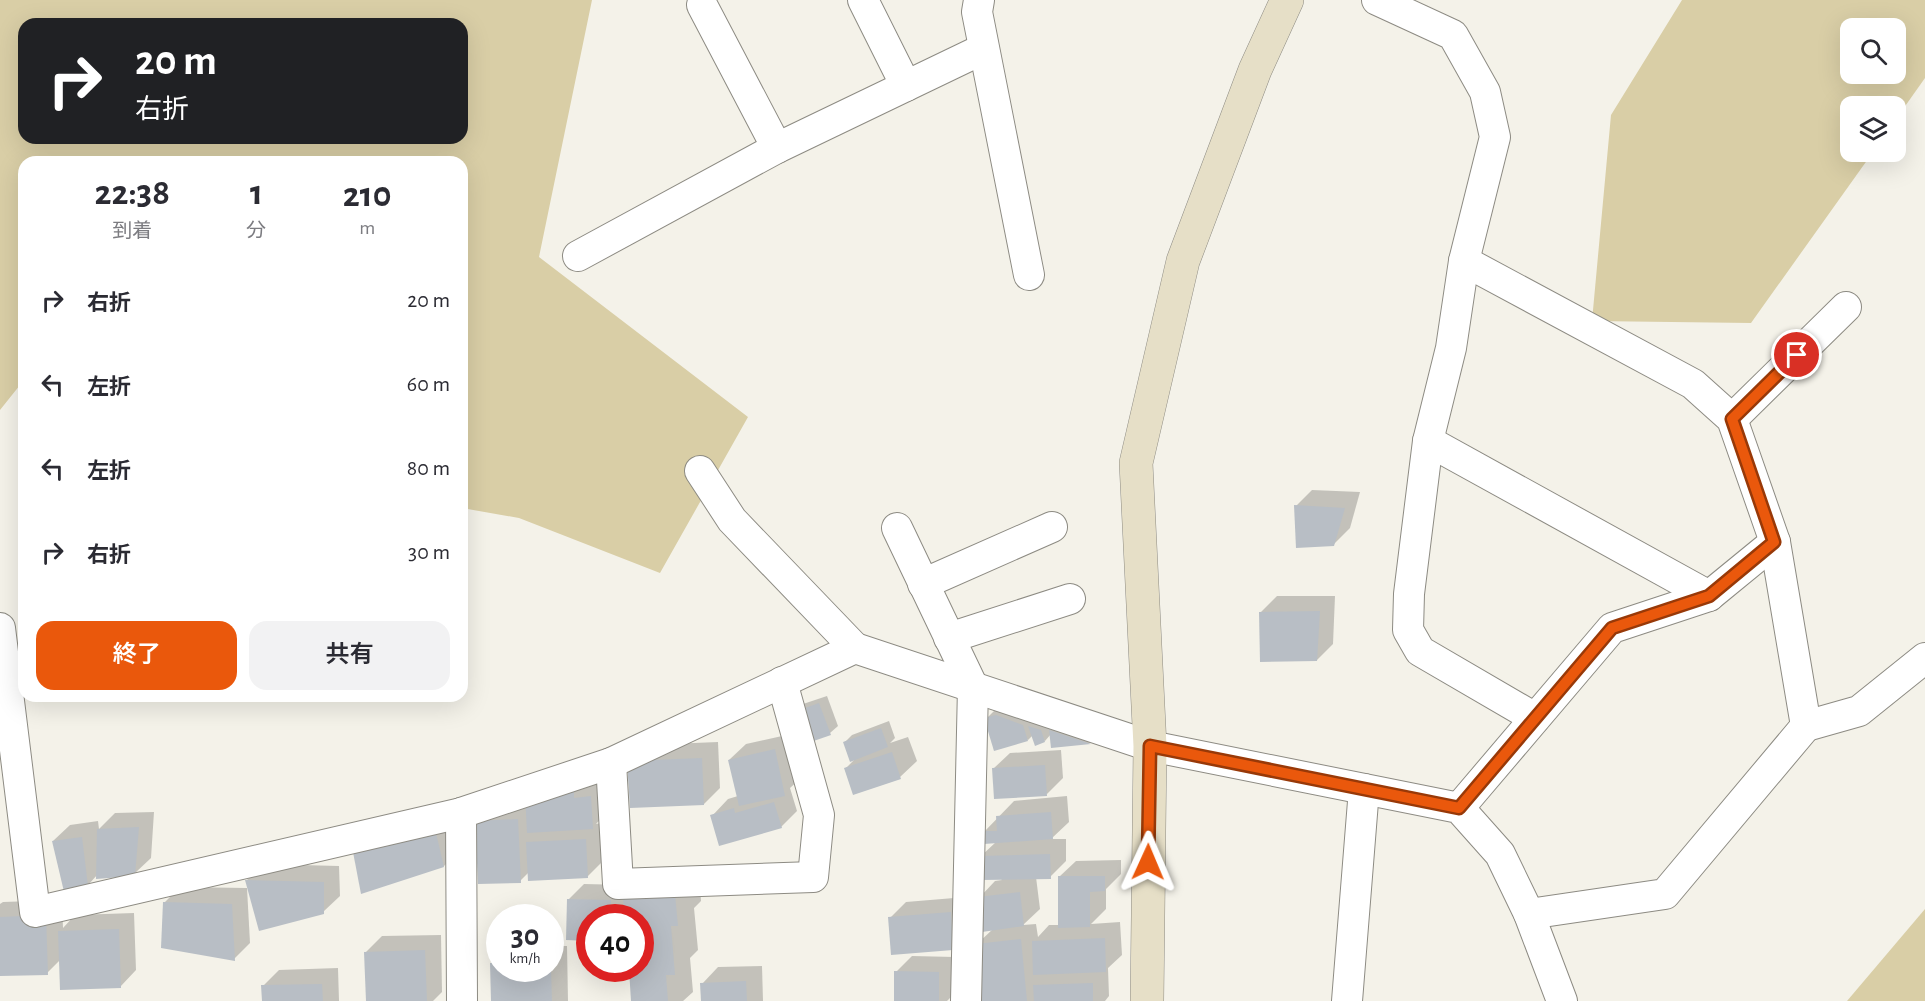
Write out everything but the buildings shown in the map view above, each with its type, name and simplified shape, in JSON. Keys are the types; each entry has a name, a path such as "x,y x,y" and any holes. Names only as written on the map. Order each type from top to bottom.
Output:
{"street":[{"path":"862,0 906,86"},
{"path":"979,0 977,12 983,49 1029,275"},
{"path":"1147,1001 1150,746 1136,463 1184,261 1255,70 1287,0"},
{"path":"1377,0 1453,35 1485,92 1496,137 1464,261 1450,348 1428,441 1409,594 1408,630 1420,651 1535,718"},
{"path":"702,5 777,148"},
{"path":"578,256 777,148 983,49"},
{"path":"1464,261 1693,384 1732,419 1774,542 1806,726"},
{"path":"1732,419 1846,307"},
{"path":"1428,441 1709,596"},
{"path":"700,471 732,520 855,648 1150,746 1459,808 1500,854 1529,914 1562,1001"},
{"path":"923,584 1052,527"},
{"path":"897,528 973,687 966,1001"},
{"path":"1459,808 1612,628 1709,596 1774,542"},
{"path":"949,638 1070,599"},
{"path":"0,628 34,912 461,813 611,763 855,648"},
{"path":"1529,914 1665,894 1806,726 1859,711 1925,658"},
{"path":"611,763 618,884 813,877 819,815 782,682"},
{"path":"1347,1001 1364,789"},
{"path":"461,813 462,1001"}],"shaded area":[{"path":"0,0 592,0 539,257 748,417 660,573 519,518 468,509 468,156 18,156 18,388 0,410"},
{"path":"1682,0 1925,0 1925,78 1906,105 1906,96 1840,96 1840,162 1866,162 1751,323 1592,321 1611,115"},
{"path":"1925,909 1925,1001 1847,1001"}],"route":[{"path":"1148,862 1150,746 1459,808 1612,628 1709,596 1774,542 1732,419 1797,355"}]}
